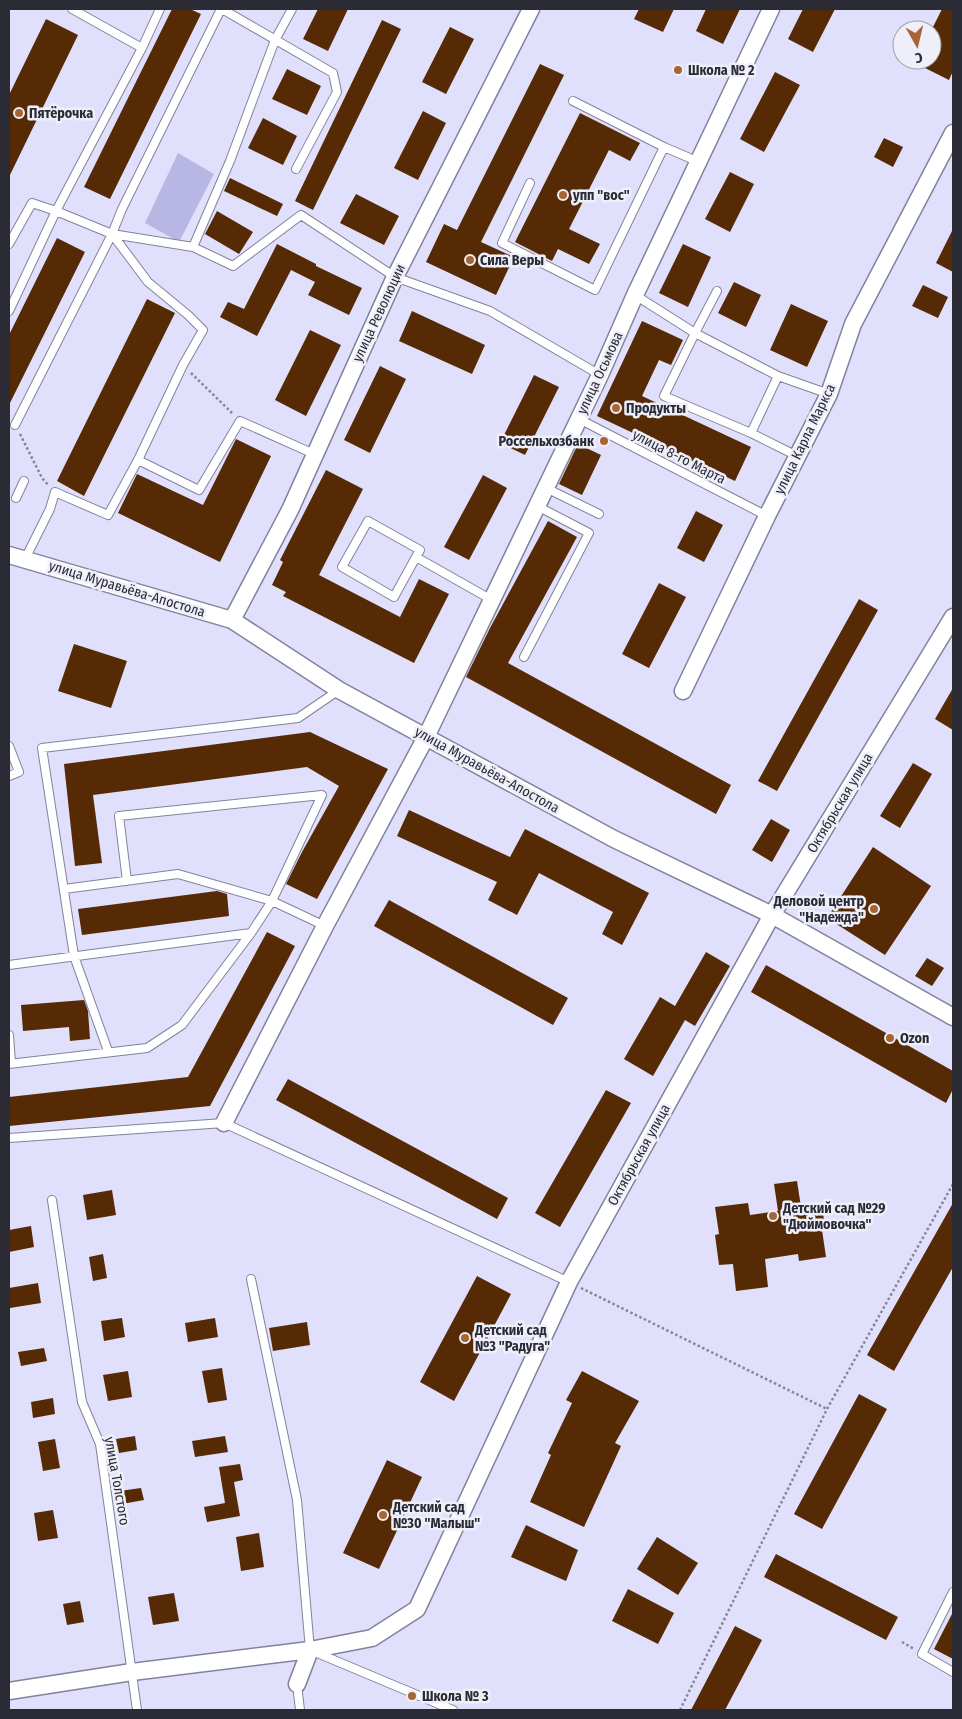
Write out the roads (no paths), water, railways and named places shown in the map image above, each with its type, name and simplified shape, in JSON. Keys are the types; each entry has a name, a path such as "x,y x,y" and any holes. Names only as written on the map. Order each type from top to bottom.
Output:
{"street":[{"name":"улица Революции","path":"232,620 290,510 395,276 531,9"},
{"name":"улица Осьмова","path":"224,1124 325,926 426,737 600,375 635,295 771,9"},
{"name":"улица Карла Маркса","path":"683,691 767,516 829,394 854,324 953,133"},
{"name":"улица Муравьёва-Апостола","path":"17,557 232,620 339,690 614,839 772,914 953,1017"},
{"name":"Октябрьская улица","path":"9,1691 132,1672 310,1650 372,1638 417,1609 569,1282 772,914 953,617"},
{"path":"297,1684 310,1650"}],"lane":[{"path":"72,9 142,48"},
{"path":"88,18 93,9"},
{"path":"9,311 56,211 142,48 160,9"},
{"path":"15,425 112,234 122,209 222,9 333,73 337,92 296,169"},
{"path":"193,247 230,161 275,40 292,9"},
{"path":"573,101 664,147 699,162"},
{"path":"530,182 502,243 595,290 664,147"},
{"path":"9,244 32,203 112,234 193,247 233,266 301,215 395,276 490,311 600,375"},
{"path":"17,557 50,509 55,492 108,515 138,460 183,365 203,330 148,282 112,234"},
{"path":"717,291 664,396 751,433 797,456"},
{"path":"635,295 695,333 778,376 829,394"},
{"path":"751,433 778,376"},
{"name":"улица 8-го Марта","path":"579,419 767,516"},
{"path":"138,460 199,490 240,421 314,454"},
{"path":"16,498 24,481"},
{"path":"546,488 599,514"},
{"path":"524,658 589,533 537,506"},
{"path":"368,520 420,550 416,557 394,596 342,567 368,520"},
{"path":"416,557 492,600"},
{"path":"108,1051 74,956 42,748 298,718 339,690"},
{"path":"9,746 19,772 9,776"},
{"path":"9,1035 10,1064 108,1051 147,1048 182,1025 251,933 272,901 322,795 119,816 127,881"},
{"path":"64,889 178,874 272,901 325,926"},
{"path":"9,964 251,933"},
{"path":"9,1138 224,1124 569,1282"},
{"name":"улица Толстого","path":"52,1200 82,1402 100,1444 137,1710"},
{"path":"250,1278 297,1500 310,1650 453,1710"},
{"path":"953,1592 922,1654 953,1672"},
{"path":"297,1684 300,1710"}],"place":[{"name":"Школа № 2","path":"678,70"},
{"name":"Пятёрочка","path":"19,113"},
{"name":"упп \"вос\"","path":"563,195"},
{"name":"Сила Веры","path":"470,260"},
{"name":"Продукты","path":"616,408"},
{"name":"Россельхозбанк","path":"604,441"},
{"name":"Деловой центр \"Надежда\"","path":"874,909"},
{"name":"Ozon","path":"890,1038"},
{"name":"Детский сад №29 \"Дюймовочка\"","path":"773,1216"},
{"name":"Детский сад №3 \"Радуга\"","path":"465,1338"},
{"name":"Детский сад №30 \"Малыш\"","path":"383,1515"},
{"name":"Школа № 3","path":"412,1696"}]}
